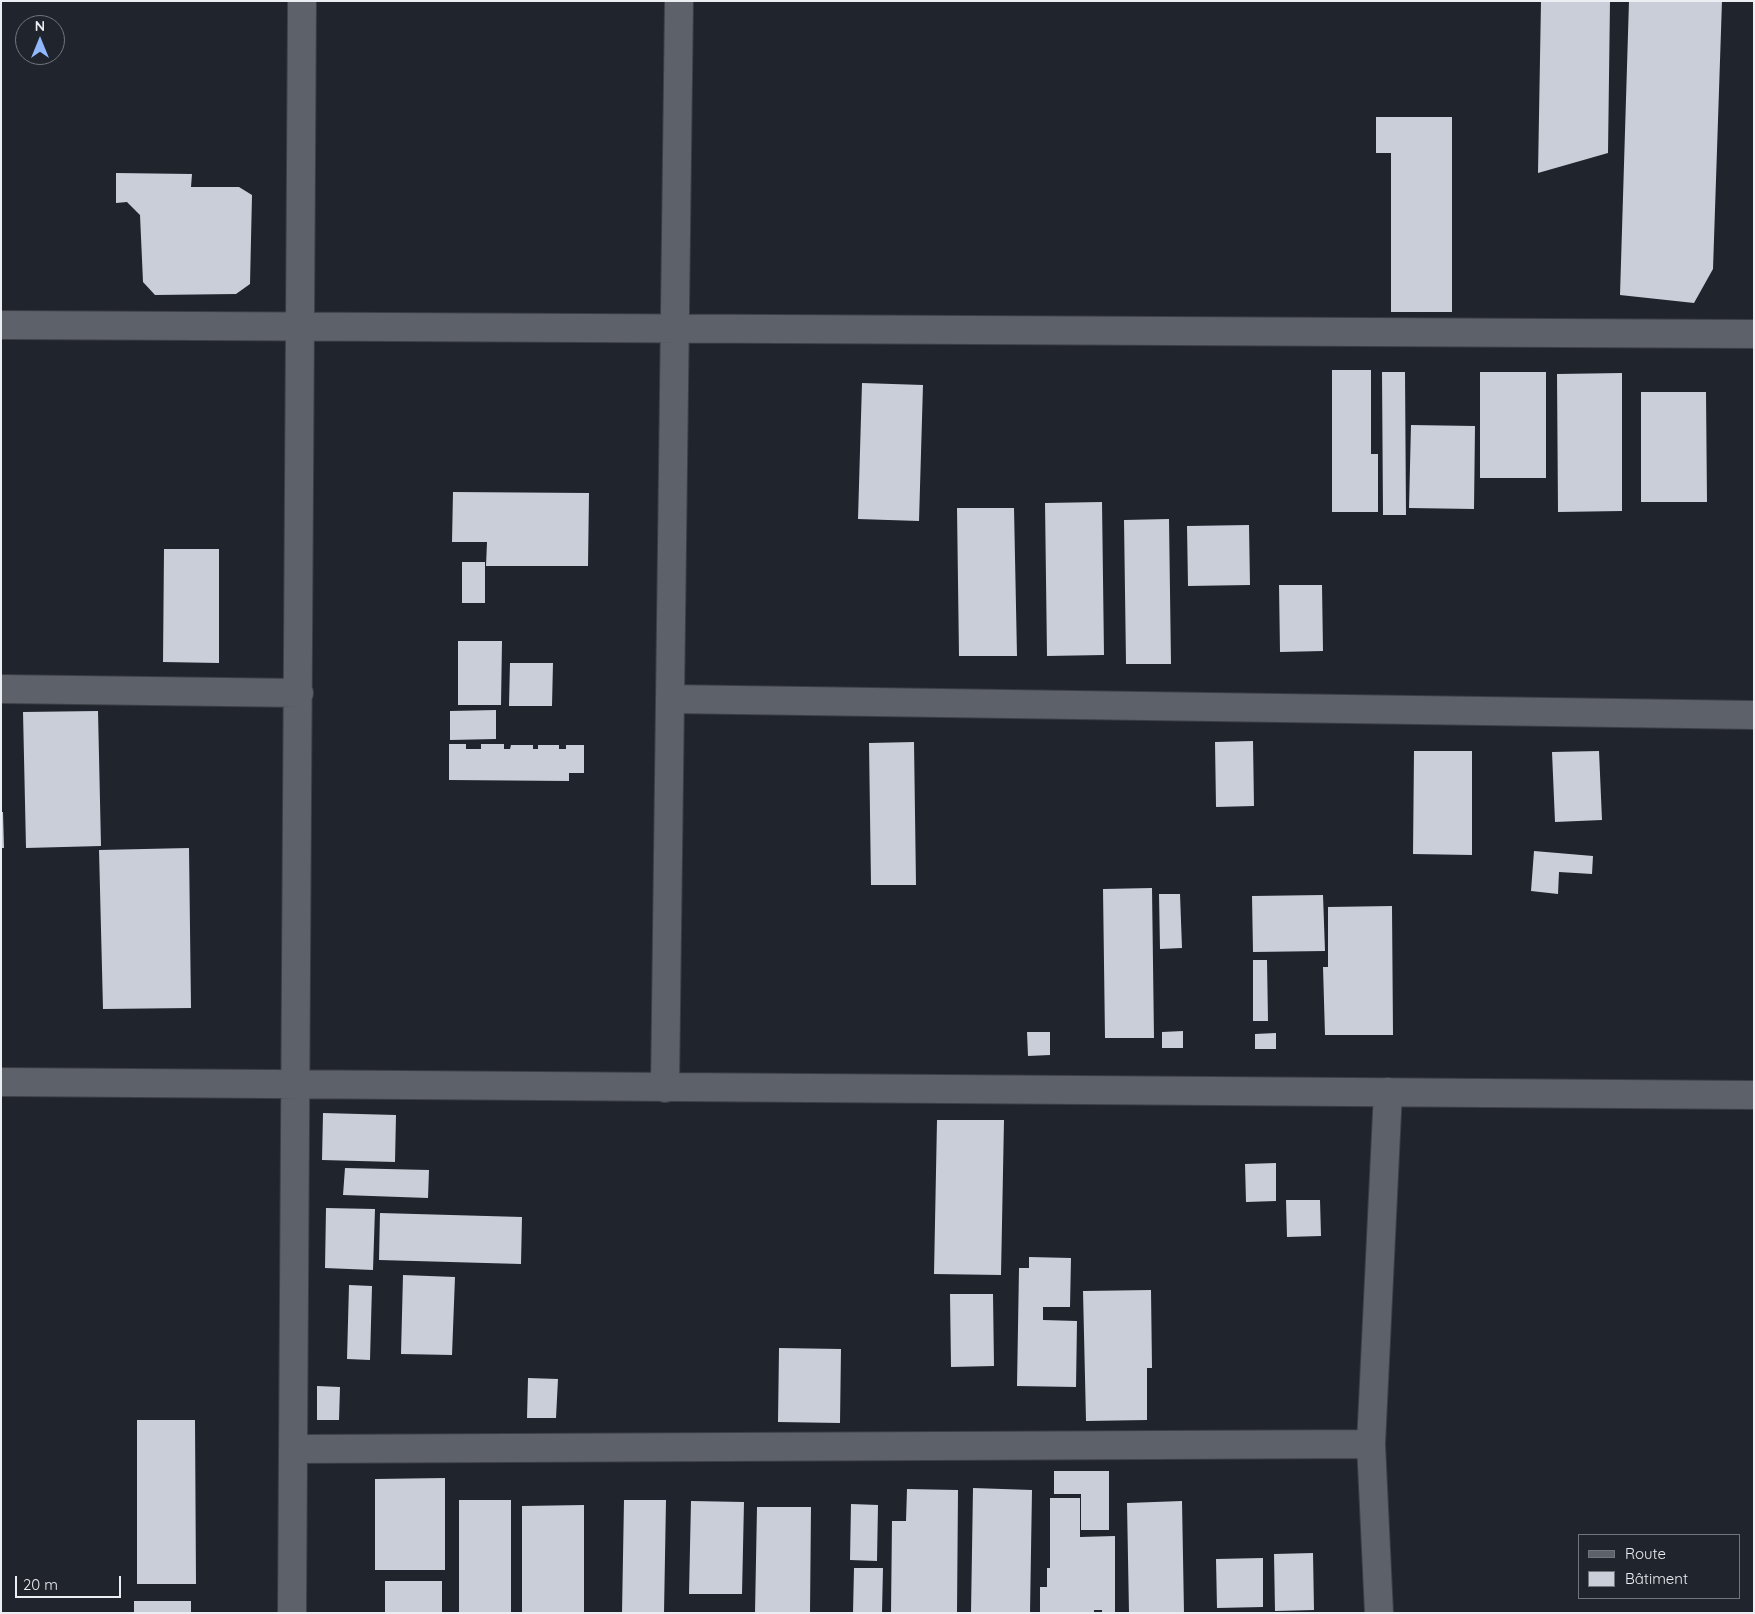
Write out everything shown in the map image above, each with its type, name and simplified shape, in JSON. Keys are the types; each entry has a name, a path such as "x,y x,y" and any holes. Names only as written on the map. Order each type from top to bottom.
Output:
{"street":[{"path":"292,1613 302,1"},
{"path":"665,1088 679,1"},
{"path":"1,326 1754,334"},
{"path":"1,689 299,693"},
{"path":"670,699 1754,715"},
{"path":"1,1082 1754,1095"},
{"path":"1379,1613 1370,1444 1388,1092"},
{"path":"293,1449 1370,1444"}],"building":[{"path":"1541,1 1610,1 1608,153 1538,173"},
{"path":"1629,1 1722,1 1713,269 1694,303 1620,295"},
{"path":"1376,117 1452,117 1452,312 1391,312 1391,153 1376,153"},
{"path":"116,173 192,174 191,187 239,187 252,195 250,284 236,294 155,295 143,282 140,215 127,202 116,203"},
{"path":"1332,370 1371,370 1371,454 1378,454 1378,512 1332,512"},
{"path":"1382,372 1405,372 1406,515 1383,515"},
{"path":"1480,372 1546,372 1546,478 1480,478"},
{"path":"1622,373 1622,511 1558,512 1557,374"},
{"path":"862,383 923,385 919,521 858,519"},
{"path":"1641,392 1706,392 1707,502 1641,502"},
{"path":"1411,425 1475,426 1474,509 1409,508"},
{"path":"453,492 589,493 588,566 486,566 487,542 452,542"},
{"path":"1102,502 1104,655 1047,656 1045,503"},
{"path":"957,508 1014,508 1017,656 959,656"},
{"path":"1169,519 1171,664 1126,664 1124,520"},
{"path":"1249,525 1250,585 1188,586 1187,526"},
{"path":"164,549 219,549 219,663 163,662"},
{"path":"462,562 485,562 485,603 462,603"},
{"path":"1279,585 1322,585 1323,651 1280,652"},
{"path":"458,641 502,641 501,705 458,705"},
{"path":"510,663 553,663 552,706 509,706"},
{"path":"496,710 496,739 450,740 450,711"},
{"path":"98,711 101,846 26,848 23,712"},
{"path":"1253,741 1254,806 1216,807 1215,742"},
{"path":"914,742 916,885 871,885 869,743"},
{"path":"449,744 466,744 466,749 481,749 481,744 504,744 504,749 510,749 511,745 533,745 533,749 538,749 538,745 559,745 559,749 566,749 566,745 584,745 584,773 569,773 569,781 449,780"},
{"path":"1414,751 1472,751 1472,855 1413,854"},
{"path":"1599,751 1602,820 1555,822 1552,752"},
{"path":"1,812 3,812 4,848 1,848"},
{"path":"189,848 191,1008 103,1009 99,850"},
{"path":"1534,851 1593,856 1592,874 1559,872 1558,894 1531,891"},
{"path":"1152,888 1154,1038 1105,1038 1103,889"},
{"path":"1159,894 1180,894 1182,948 1160,949"},
{"path":"1323,895 1325,951 1253,952 1252,896"},
{"path":"1392,906 1393,1035 1325,1035 1323,967 1328,967 1328,907"},
{"path":"1253,960 1267,960 1268,1021 1253,1021"},
{"path":"1183,1031 1183,1048 1162,1048 1162,1032"},
{"path":"1027,1032 1050,1032 1050,1055 1028,1056"},
{"path":"1276,1033 1276,1049 1255,1049 1255,1034"},
{"path":"323,1113 396,1115 395,1162 322,1160"},
{"path":"937,1120 1004,1120 1001,1275 934,1274"},
{"path":"1276,1163 1276,1201 1246,1202 1245,1164"},
{"path":"345,1168 429,1170 428,1198 343,1195"},
{"path":"1286,1200 1320,1200 1321,1236 1287,1237"},
{"path":"326,1208 375,1209 373,1270 325,1268"},
{"path":"380,1213 522,1217 521,1264 379,1260"},
{"path":"1029,1257 1071,1258 1070,1307 1043,1307 1043,1320 1077,1321 1076,1387 1017,1386 1019,1268 1029,1268"},
{"path":"403,1275 455,1277 452,1355 401,1354"},
{"path":"349,1285 372,1286 370,1360 347,1359"},
{"path":"1151,1290 1152,1368 1147,1368 1147,1420 1086,1421 1083,1291"},
{"path":"950,1294 993,1294 994,1366 951,1367"},
{"path":"779,1348 841,1349 840,1423 778,1422"},
{"path":"528,1378 558,1379 556,1418 527,1418"},
{"path":"317,1386 340,1387 339,1420 317,1420"},
{"path":"137,1420 195,1420 196,1584 137,1584"},
{"path":"1054,1471 1109,1471 1109,1530 1081,1530 1081,1494 1054,1494"},
{"path":"445,1478 445,1570 375,1570 375,1479"},
{"path":"973,1488 1032,1490 1030,1613 971,1613"},
{"path":"907,1489 958,1490 957,1613 891,1613 892,1521 906,1521"},
{"path":"1050,1498 1080,1498 1080,1537 1115,1536 1115,1613 1102,1613 1102,1610 1094,1610 1094,1613 1040,1613 1040,1587 1047,1587 1047,1568 1050,1568"},
{"path":"459,1500 511,1500 511,1613 459,1613"},
{"path":"624,1500 666,1500 664,1613 622,1613"},
{"path":"691,1501 744,1502 742,1594 689,1594"},
{"path":"1182,1501 1184,1613 1129,1613 1127,1503"},
{"path":"851,1504 878,1505 877,1561 850,1560"},
{"path":"584,1505 584,1613 522,1613 522,1506"},
{"path":"757,1507 811,1507 810,1613 755,1613"},
{"path":"1313,1553 1314,1610 1275,1611 1274,1554"},
{"path":"1263,1558 1263,1607 1217,1608 1216,1559"},
{"path":"854,1568 883,1568 882,1613 853,1613"},
{"path":"385,1581 442,1581 442,1613 385,1613"},
{"path":"134,1601 191,1601 191,1613 134,1613"}]}
